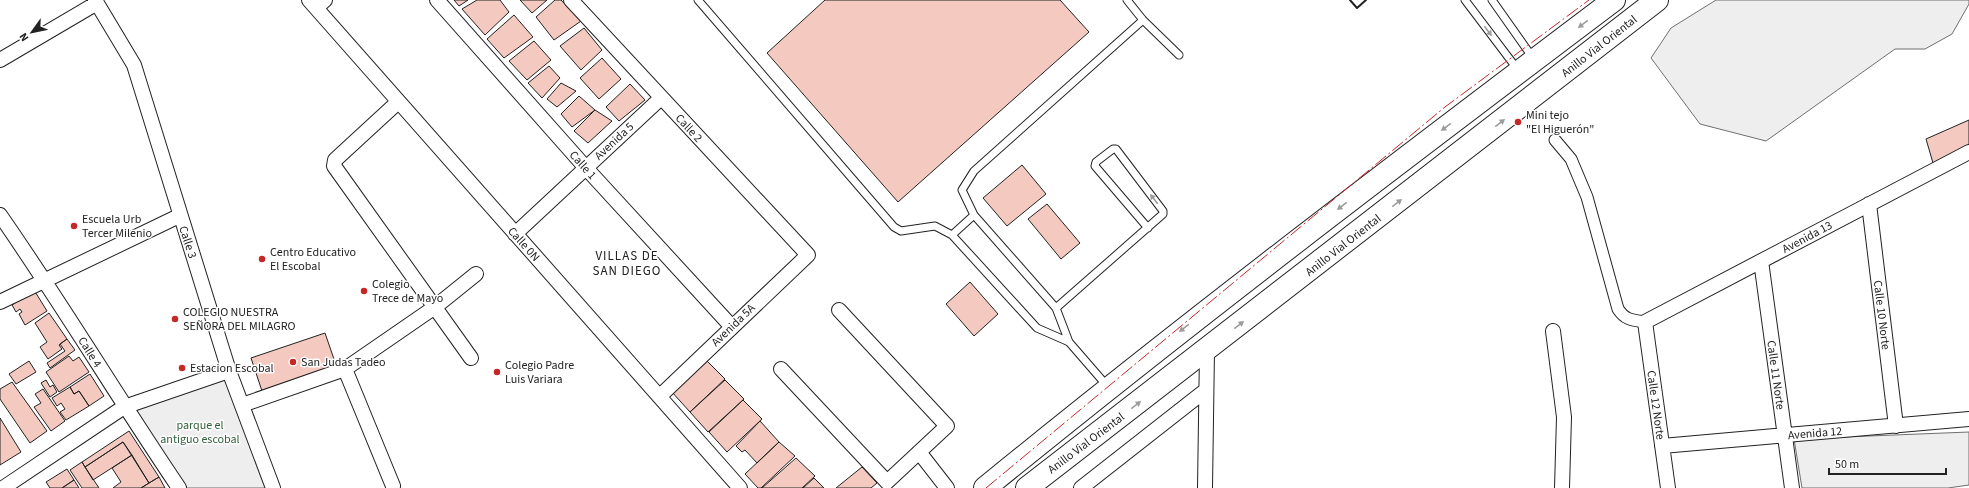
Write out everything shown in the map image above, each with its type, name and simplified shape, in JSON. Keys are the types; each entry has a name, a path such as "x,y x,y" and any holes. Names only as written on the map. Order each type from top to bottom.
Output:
{"highway":[{"path":"985,488 1108,388 1386,172 1614,0"},
{"name":"Anillo Vial Oriental","path":"1027,488 1657,0"}],"street":[{"name":"Calle 1","path":"437,0 586,168 732,327"},
{"name":"Calle 2","path":"571,0 808,255"},
{"path":"0,60 96,1"},
{"name":"Calle 3","path":"96,1 134,65 179,216 229,371 273,488"},
{"name":"Calle 0N","path":"316,3 398,102 740,488"},
{"name":"Avenida 5","path":"515,234 661,98"},
{"path":"398,102 335,160 334,166 470,358"},
{"path":"1555,140 1571,159 1586,197 1618,309 1623,316 1630,320 1645,322"},
{"name":"Avenida 13","path":"1645,322 1969,152"},
{"name":"Calle 10 Norte","path":"1868,204 1896,426"},
{"name":"Calle 4","path":"0,215 44,279 124,407 179,488"},
{"path":"0,302 44,279 179,216"},
{"name":"Avenida 5A","path":"660,396 808,255"},
{"name":"Calle 11 Norte","path":"1761,261 1792,488"},
{"path":"242,405 346,370 435,307 476,274"},
{"path":"781,369 887,482 947,426 839,310"},
{"name":"Calle 12 Norte","path":"1645,322 1668,488"},
{"path":"1553,331 1564,417 1562,488"},
{"path":"1205,488 1206,350"},
{"path":"346,370 393,486"},
{"path":"3,488 124,407 229,371"},
{"path":"1081,488 1206,390"},
{"name":"Avenida 12","path":"1662,446 1969,419"},
{"path":"919,452 947,488"}],"lane":[{"path":"698,0 894,227 900,231 935,226 952,235 1037,328 1069,342"},
{"path":"1127,0 1143,20 1179,55"},
{"path":"1465,0 1527,66"},
{"path":"1492,0 1527,66"},
{"path":"1108,388 1069,342 1056,308 974,215 962,190 974,171 1143,20"},
{"path":"1056,308 1148,228 1163,214 1163,211 1116,150 1113,149 1096,162 1095,166 1148,228"},
{"path":"952,235 974,215"}],"green space":[{"path":"1716,0 1969,0 1969,4 1952,34 1925,49 1895,49 1766,141 1700,124 1651,58 1671,28"},
{"name":"parque el antiguo escobal","path":"225,376 267,488 182,488 132,409"},
{"path":"1969,432 1969,485 1948,488 1802,488 1794,439"}],"building":[{"path":"454,0 468,0 459,6"},
{"path":"477,0 500,0 509,12 485,35 462,9"},
{"path":"520,0 547,0 532,13"},
{"path":"555,0 561,0 581,21 554,40 536,17"},
{"path":"825,0 1060,0 1089,32 898,202 767,53"},
{"path":"514,15 533,37 504,58 487,39"},
{"path":"584,28 602,50 581,70 560,46"},
{"path":"534,41 551,60 527,80 509,61"},
{"path":"602,58 621,79 599,99 580,78"},
{"path":"549,66 560,78 542,98 528,83"},
{"path":"561,83 576,91 557,107 547,99"},
{"path":"630,84 645,100 619,121 606,107"},
{"path":"579,96 595,110 572,127 561,114"},
{"path":"595,110 612,121 588,143 574,131"},
{"path":"1969,120 1969,145 1933,163 1926,139"},
{"path":"1022,165 1046,194 1007,226 983,198"},
{"path":"1047,204 1080,243 1061,259 1028,219"},
{"path":"970,282 998,314 974,336 946,304"},
{"path":"34,290 47,311 25,325 19,314 22,312 20,309 16,312 12,305"},
{"path":"49,313 67,339 59,345 62,349 48,359 40,347 47,342 35,323"},
{"name":"San Judas Tadeo","path":"325,333 336,365 262,391 251,358"},
{"path":"67,339 75,350 50,368 47,363 65,351 60,344"},
{"path":"69,356 73,361 79,357 89,372 59,392 46,372"},
{"path":"706,360 725,379 690,412 671,391"},
{"path":"29,361 36,372 16,384 9,374"},
{"path":"90,374 104,396 89,406 79,391 74,394 70,387"},
{"path":"46,380 50,387 53,385 57,392 50,397 41,383"},
{"path":"725,380 744,399 708,432 690,412"},
{"path":"12,382 47,431 30,443 0,399 0,389"},
{"path":"70,387 74,394 79,391 89,406 66,420 60,412 65,409 61,403 57,406 52,398"},
{"path":"43,389 65,421 51,431 34,407 41,403 35,394"},
{"path":"743,400 762,419 727,452 709,432"},
{"path":"0,418 21,452 0,465"},
{"path":"760,421 779,442 757,463 745,450 742,452 736,446"},
{"path":"129,431 159,477 149,483 123,442 85,467 82,462"},
{"path":"123,442 132,455 93,480 85,467"},
{"path":"779,442 795,456 761,488 758,488 745,474"},
{"path":"132,455 149,483 141,488 113,488 121,482 112,468"},
{"path":"796,458 815,476 802,488 762,488"},
{"path":"82,462 99,488 82,488 70,470"},
{"path":"862,467 877,483 871,488 836,488"},
{"path":"67,469 74,480 62,488 50,488 46,482"},
{"path":"159,477 165,488 141,488 149,483"},
{"path":"814,478 824,488 803,488"},
{"path":"74,480 79,488 62,488"}],"wall":[{"path":"1350,0 1357,8 1366,0"}],"power":[{"path":"986,488 1445,107 1589,0"}],"place":[{"name":"Mini tejo \"El Higuerón\"","path":"1518,122"},
{"name":"Escuela Urb Tercer Milenio","path":"74,226"},
{"name":"Centro Educativo El Escobal","path":"262,259"},
{"name":"Colegio Trece de Mayo","path":"364,291"},
{"name":"COLEGIO NUESTRA SEÑORA DEL MILAGRO","path":"175,319"},
{"name":"San Judas Tadeo","path":"293,362"},
{"name":"Estacion Escobal","path":"182,368"},
{"name":"Colegio Padre Luis Variara","path":"497,372"}],"district":[{"name":"VILLAS DE SAN DIEGO","path":"627,262"}]}
